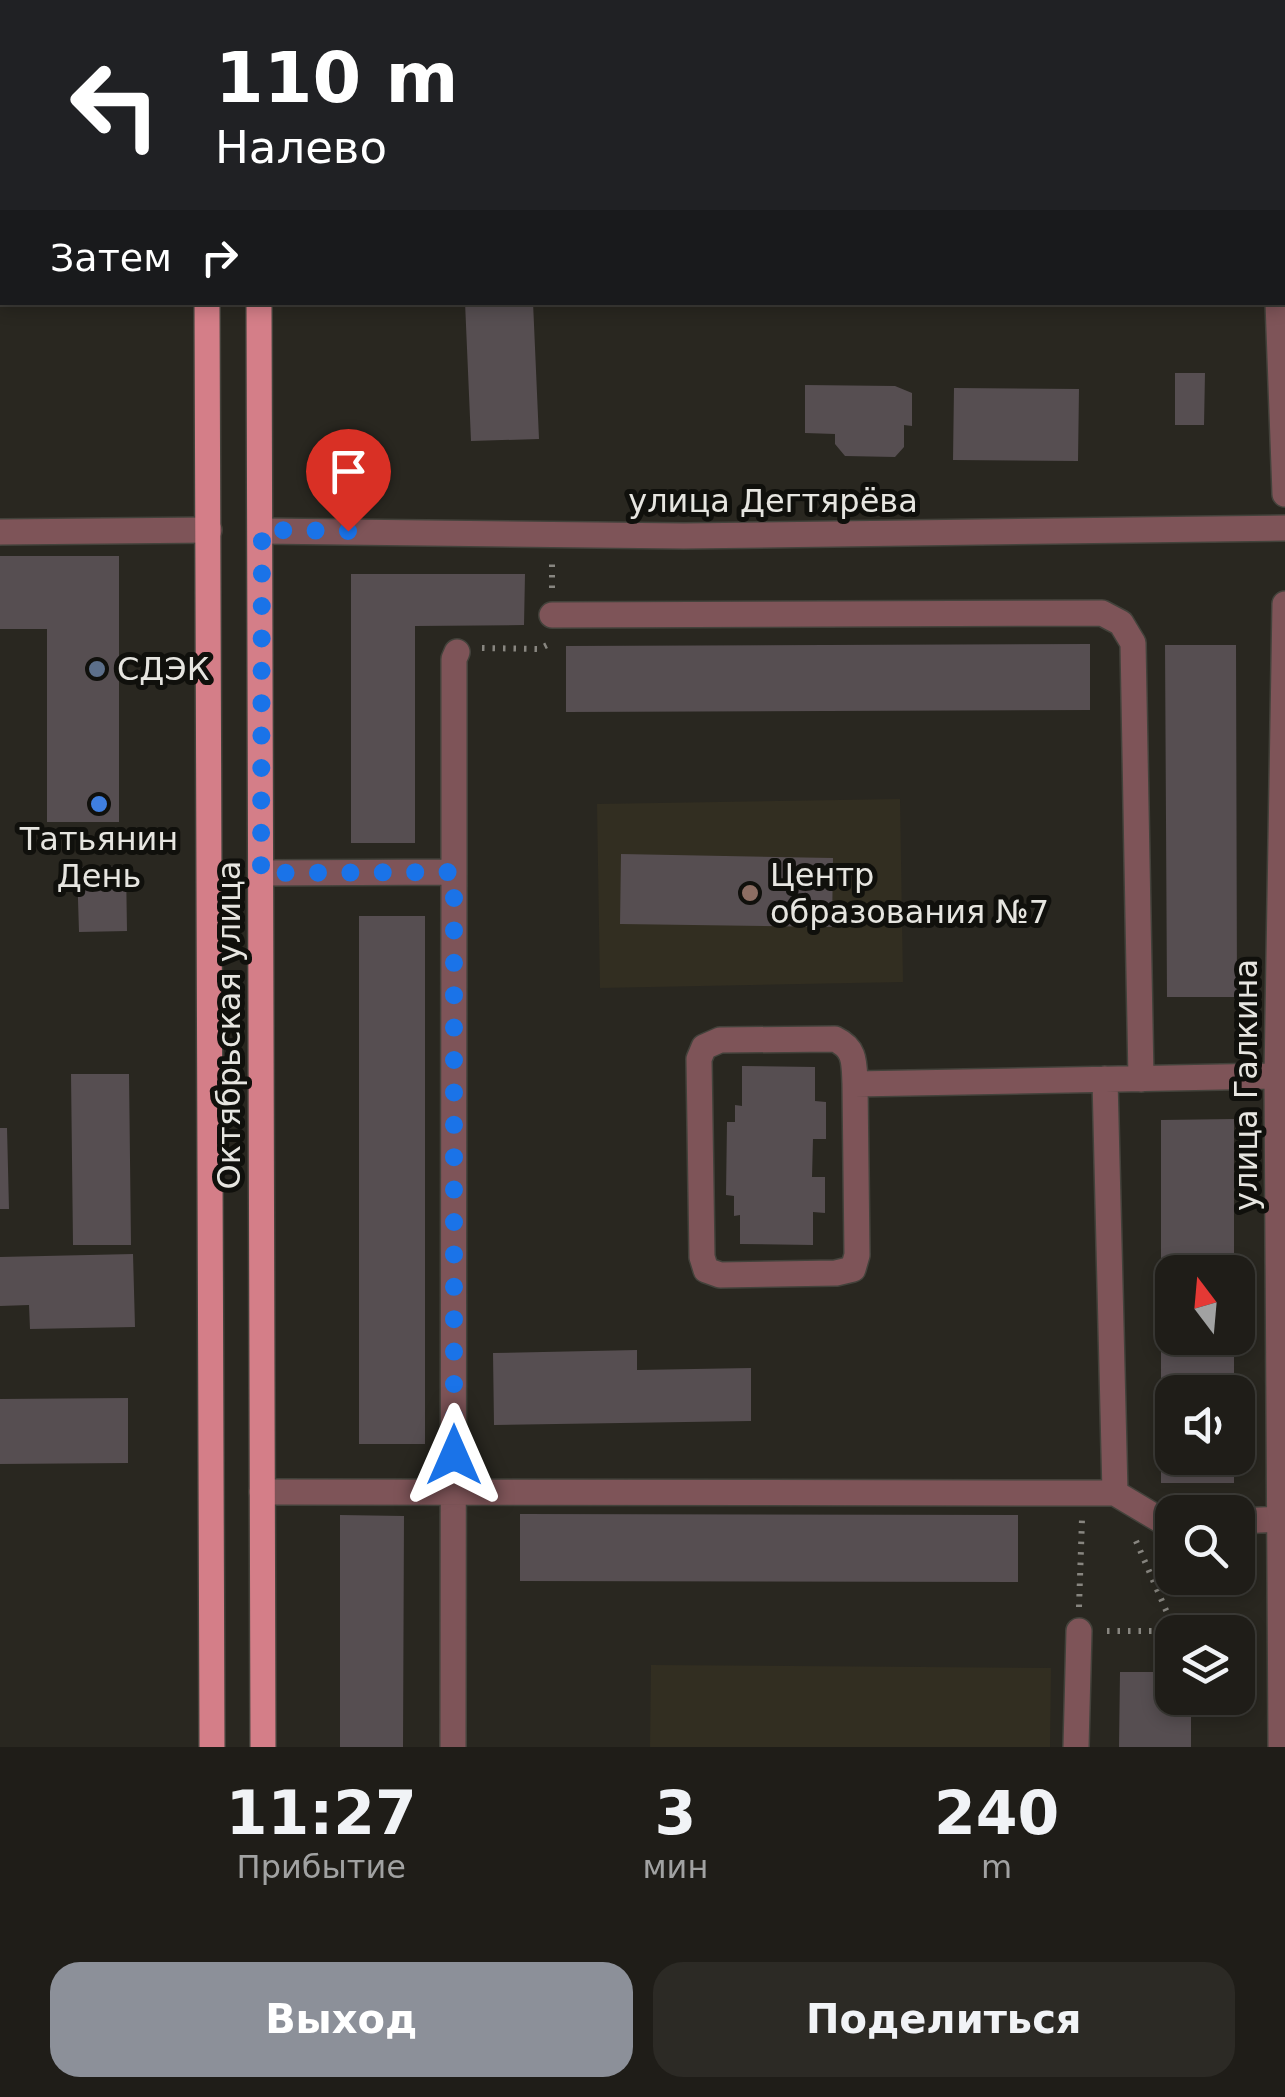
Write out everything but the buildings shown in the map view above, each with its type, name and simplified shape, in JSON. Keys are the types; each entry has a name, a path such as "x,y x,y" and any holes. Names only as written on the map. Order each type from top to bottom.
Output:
{"main road":[{"name":"Октябрьская улица","path":"207,305 212,1747"},
{"name":"Октябрьская улица","path":"259,305 263,1747"}],"street":[{"path":"1278,305 1285,494"},
{"name":"улица Дегтярёва","path":"262,530 684,536 1285,528"},
{"path":"0,532 208,530"},
{"name":"улица Галкина","path":"1282,1747 1278,1076 1285,604"},
{"path":"552,615 1102,613 1121,623 1132,643 1140,1079"},
{"path":"453,1747 457,652"},
{"path":"261,873 454,872"},
{"path":"835,1039 846,1044 854,1056 854,1084 857,1255 853,1269 836,1273 720,1275 706,1270 702,1257 699,1059 704,1047 720,1040 835,1039"},
{"path":"854,1084 1278,1076"},
{"path":"1104,1079 1115,1493"},
{"path":"262,1492 1115,1493 1155,1517"},
{"path":"1255,1521 1282,1520"},
{"path":"1076,1747 1079,1631"}],"path":[{"path":"1082,1493 1079,1631 1155,1631"},
{"path":"1115,1493 1168,1615"},
{"path":"1255,1630 1283,1630"}],"shaded area":[{"name":"Центр образования №7","path":"900,799 903,982 600,988 597,804"},
{"path":"651,1665 1051,1668 1050,1747 650,1747"}],"place":[{"name":"СДЭК","path":"97,669"},
{"name":"Татьянин День","path":"99,804"},
{"name":"Центр образования №7","path":"750,893"}],"route":[{"path":"348,531 262,530 261,873 454,872 454,1455"}]}
